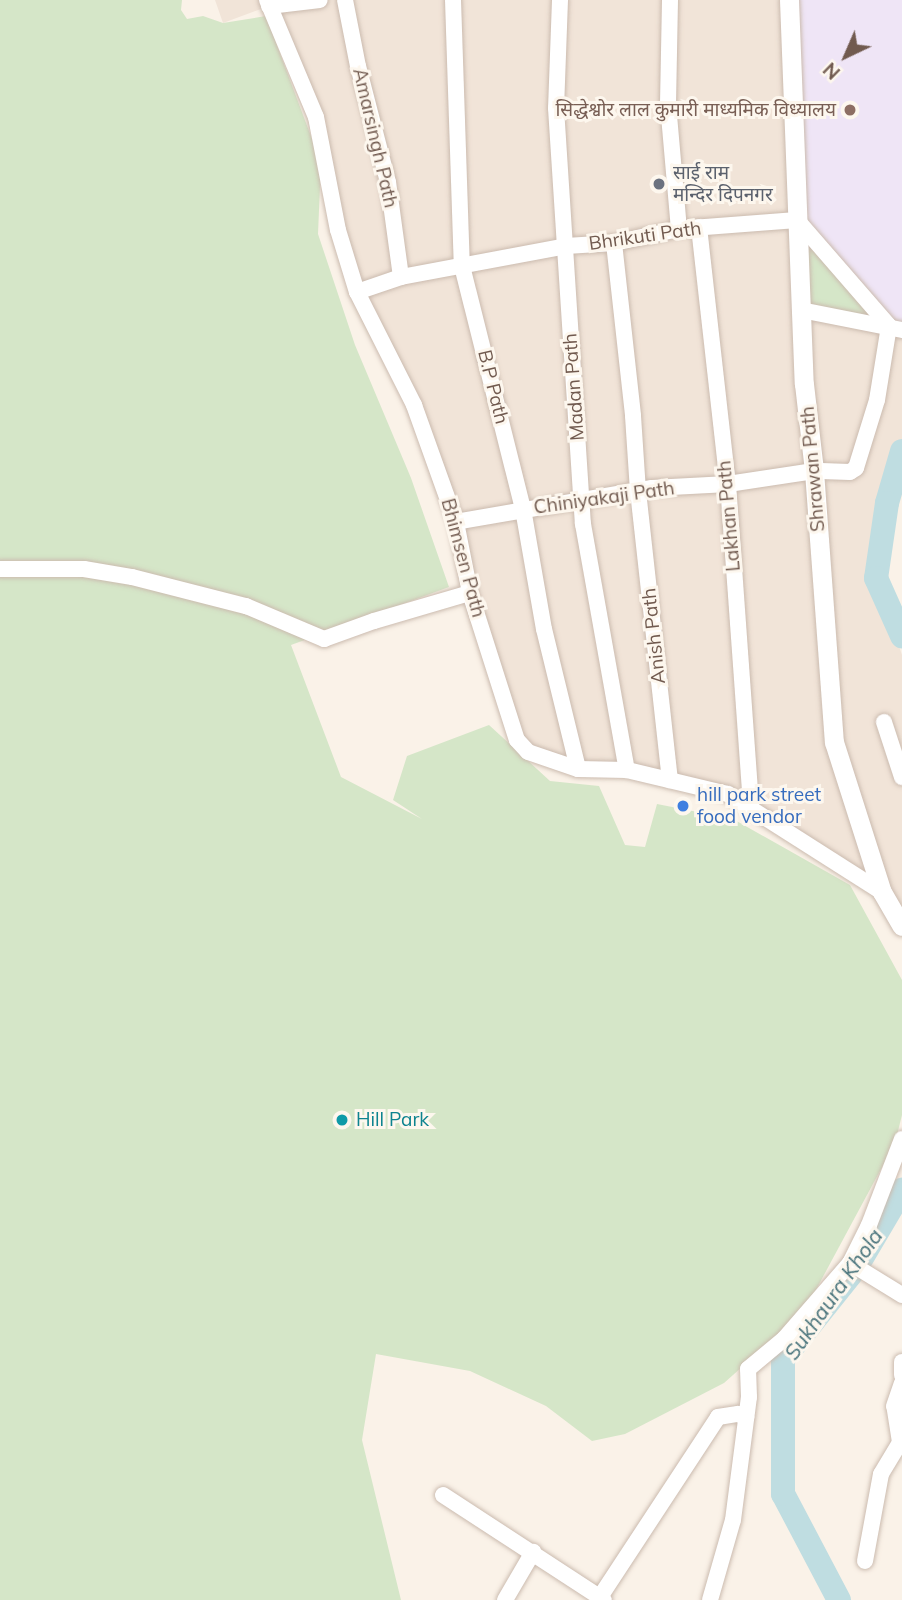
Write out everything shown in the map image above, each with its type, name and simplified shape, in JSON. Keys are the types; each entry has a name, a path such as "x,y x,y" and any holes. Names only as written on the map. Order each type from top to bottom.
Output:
{"street":[{"path":"268,3 320,0"},
{"name":"Amarsingh Path","path":"345,0 358,66 388,182 401,277"},
{"name":"B.P Path","path":"453,0 462,266 523,509 542,619 578,769"},
{"name":"Madan Path","path":"560,0 556,108 583,524 627,770"},
{"path":"670,0 668,104 678,229"},
{"name":"Shrawan Path","path":"789,0 804,384 814,471 834,742 881,892 902,926"},
{"name":"Bhimsen Path","path":"268,3 316,117 338,230 357,292 414,405 456,522 470,593 517,740 528,752 578,769 627,770 728,794 751,806 881,892"},
{"path":"797,219 896,328"},
{"name":"Bhrikuti Path","path":"357,292 401,277 566,246 614,243 678,229 797,219"},
{"name":"Lakhan Path","path":"699,227 728,484 751,806"},
{"name":"Anish Path","path":"614,243 670,780"},
{"path":"801,310 896,328"},
{"name":"Chiniyakaji Path","path":"456,522 638,491 728,484 814,471 841,473 856,468 896,328"},
{"path":"0,569 84,569 132,577 246,606 324,639 348,633 374,621 470,593"},
{"path":"884,722 902,777"},
{"path":"710,1600 733,1520 746,1417 748,1369 784,1339 850,1263 869,1225 902,1139"},
{"path":"850,1263 902,1295"},
{"path":"902,1362 902,1376"},
{"path":"865,1561 881,1474 900,1442 894,1406 902,1382"},
{"path":"443,1494 601,1599 718,1418 738,1414 746,1417"},
{"path":"505,1600 533,1552"}],"shaded area":[{"path":"215,0 902,0 902,468 876,578 902,655 902,926 882,892 751,806 528,752 414,405 357,292 316,117 269,6 223,23"},
{"name":"सिद्धेश्वोर लाल कुमारी माध्यमिक विध्यालय","path":"798,0 902,0 902,330 797,220"}],"green space":[{"path":"0,0 182,0 181,10 187,19 203,16 223,23 266,16 321,163 318,234 355,345 411,478 449,587 291,645 341,777 422,819 393,800 407,756 489,725 550,781 599,786 625,845 645,847 657,804 733,819 850,885 902,980 902,1115 895,1143 804,1312 724,1383 625,1434 592,1441 546,1406 470,1371 376,1354 362,1440 401,1600 0,1600"},
{"path":"797,220 895,328 801,310"}],"waterway":[{"name":"Sukhaura Khola","path":"902,451 887,503 876,578 902,636"},
{"name":"Sukhaura Khola","path":"839,1600 783,1494 783,1359 856,1268 902,1190"}],"place":[{"name":"सिद्धेश्वोर लाल कुमारी माध्यमिक विध्यालय","path":"850,110"},
{"name":"साई राम मन्दिर दिपनगर","path":"659,184"},
{"name":"hill park street food vendor","path":"683,806"},
{"name":"Hill Park","path":"342,1120"}]}
